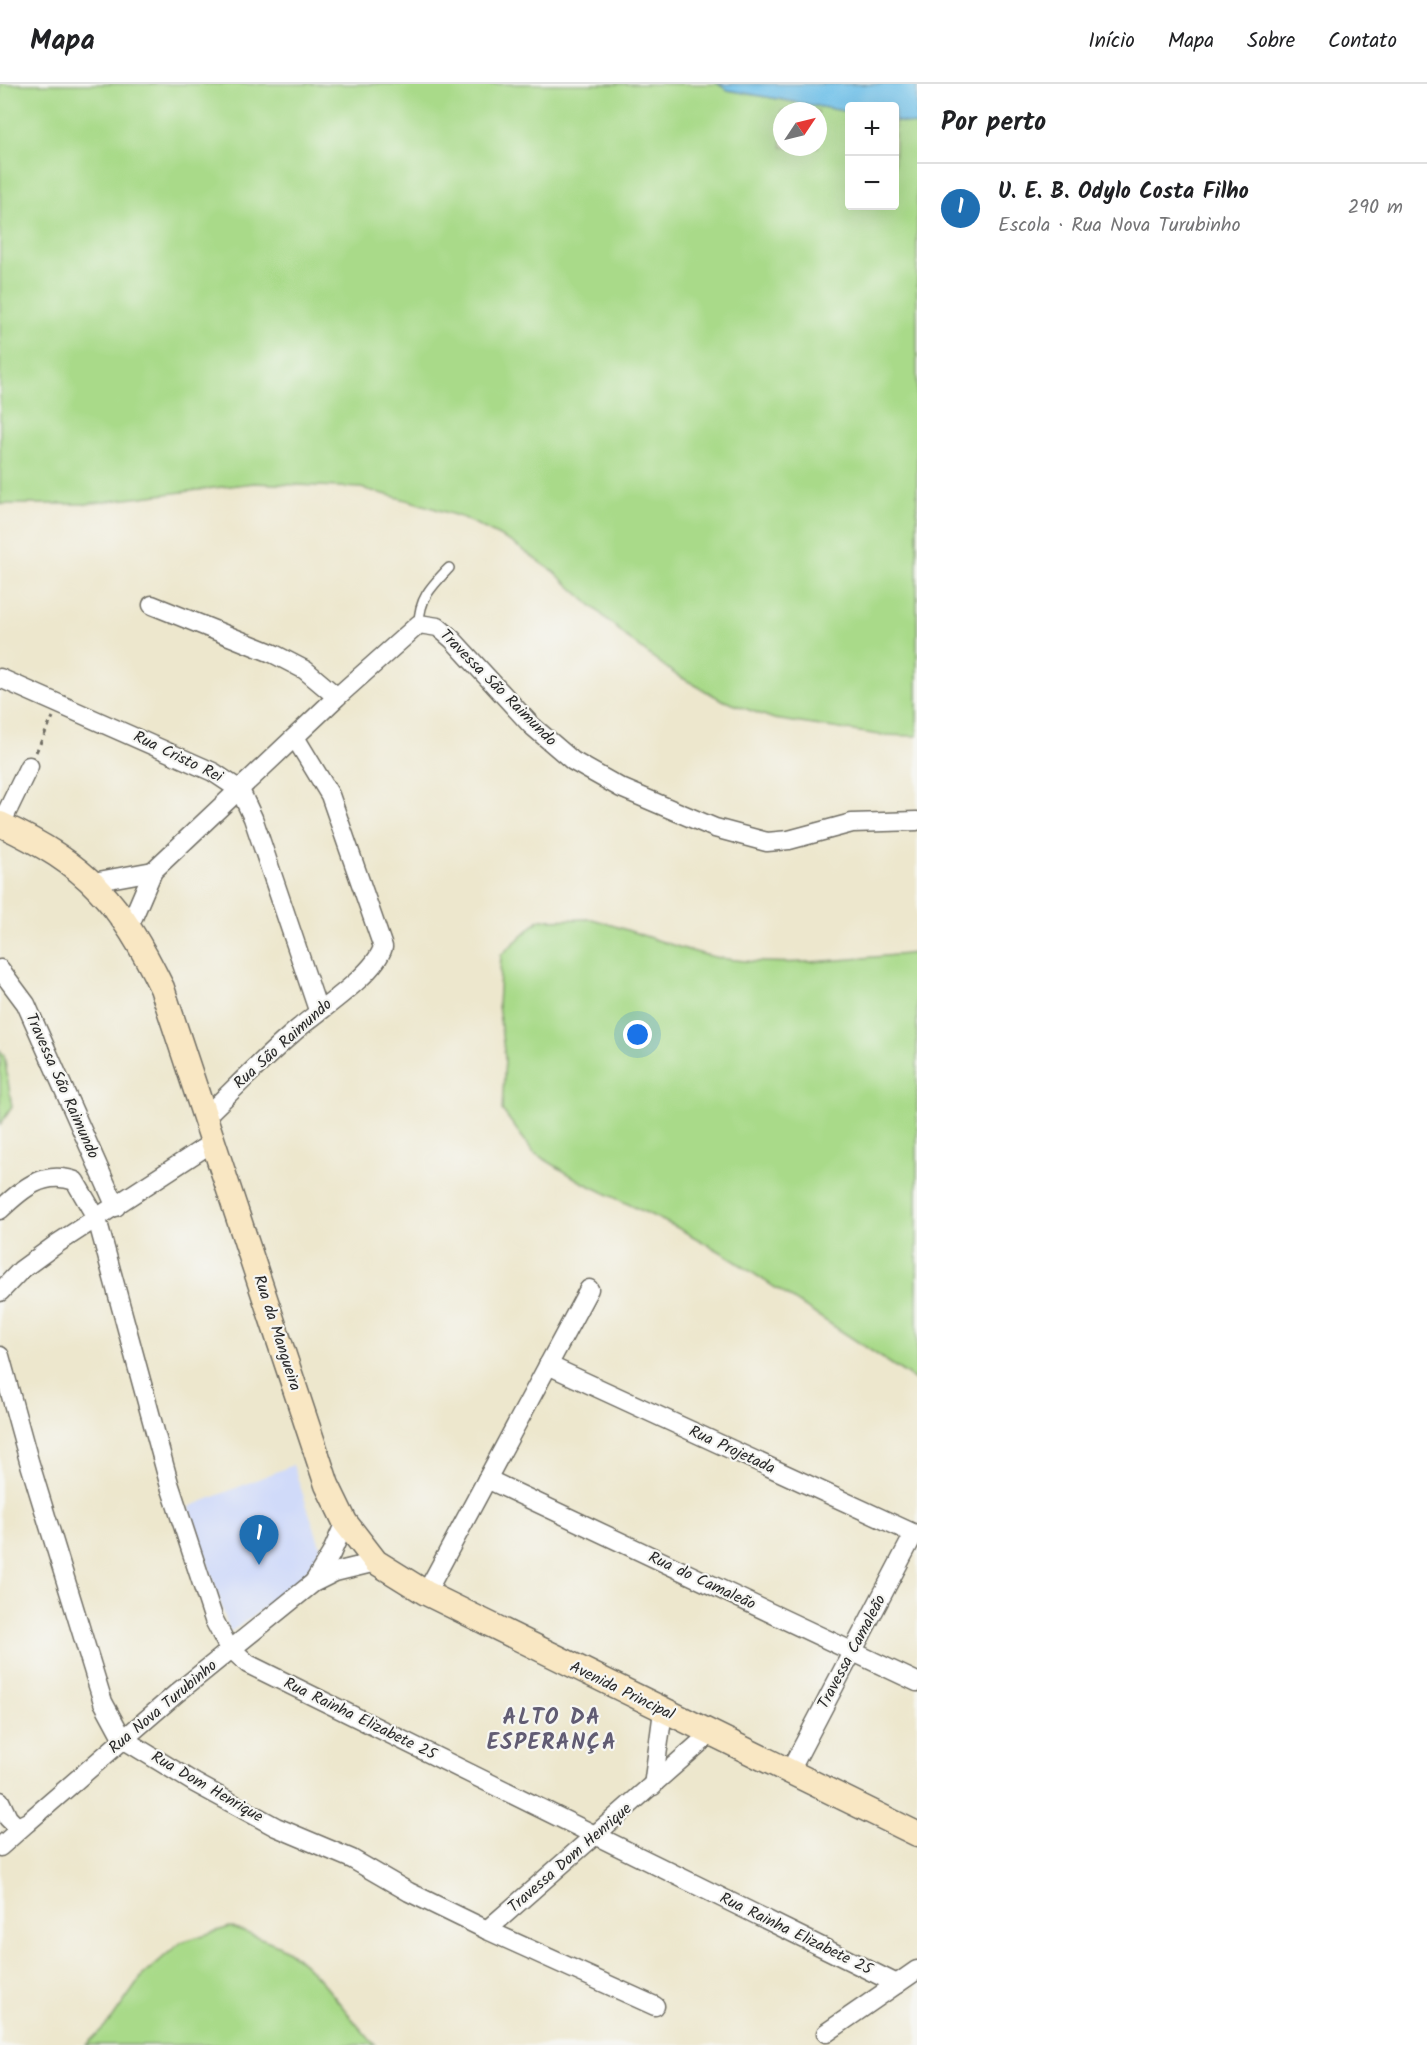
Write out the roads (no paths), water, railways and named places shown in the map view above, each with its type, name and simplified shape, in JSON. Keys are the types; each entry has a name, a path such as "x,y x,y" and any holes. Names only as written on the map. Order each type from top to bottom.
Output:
{"street":[{"path":"152,605 274,654 305,670 337,697"},
{"name":"Travessa São Raimundo","path":"129,927 153,872 296,739 337,697 419,624 438,627 452,639 531,724 573,761 621,788 715,828 767,842 789,840 852,823 917,821"},
{"name":"Rua Cristo Rei","path":"0,678 60,702 213,771 240,790 253,818 318,1010"},
{"name":"Rua São Raimundo","path":"206,1116 318,1010 364,975 381,954 383,947 330,795 296,739"},
{"path":"0,824 29,766"},
{"name":"Rua da Mangueira","path":"0,824 59,854 93,882 129,927 162,988 327,1485 345,1522"},
{"path":"93,882 153,872"},
{"name":"Travessa São Raimundo","path":"0,969 26,1004 116,1208"},
{"path":"0,1292 21,1270 213,1142"},
{"name":"Travessa São Raimundo","path":"0,1210 22,1189 43,1179 63,1177 75,1181 97,1219"},
{"name":"Rua Rainha Elizabete 25","path":"97,1219 169,1483 214,1620 231,1651 248,1664 897,1984"},
{"path":"426,1593 589,1290"},
{"path":"0,1356 29,1461 103,1702 123,1739"},
{"name":"Rua Projetada","path":"548,1365 916,1534"},
{"name":"Rua do Camaleão","path":"487,1479 917,1682"},
{"name":"Avenida Principal","path":"345,1522 376,1562 426,1593 917,1834"},
{"name":"Rua Nova Turubinho","path":"313,1583 332,1554 345,1522"},
{"name":"Travessa Camaleão","path":"790,1771 916,1534"},
{"name":"Rua Nova Turubinho","path":"0,1847 20,1823 313,1583 335,1572 376,1562"},
{"path":"653,1786 663,1711"},
{"name":"Travessa Dom Henrique","path":"487,1930 597,1836 710,1734"},
{"name":"Rua Dom Henrique","path":"123,1739 195,1783 276,1827 352,1859 409,1892 487,1930 655,2006"},
{"path":"0,1801 20,1823"},
{"path":"826,2033 917,1971"}],"lane":[{"path":"419,624 419,610 425,595 449,568"}],"water":[{"path":"718,84 917,84 917,125 899,122 899,102 845,102 845,111 827,108 827,102 794,102 728,90"}],"place":[{"name":"U. E. B. Odylo Costa Filho","path":"259,1565"}],"district":[{"name":"ALTO DA ESPERANÇA","path":"552,1730"}]}
